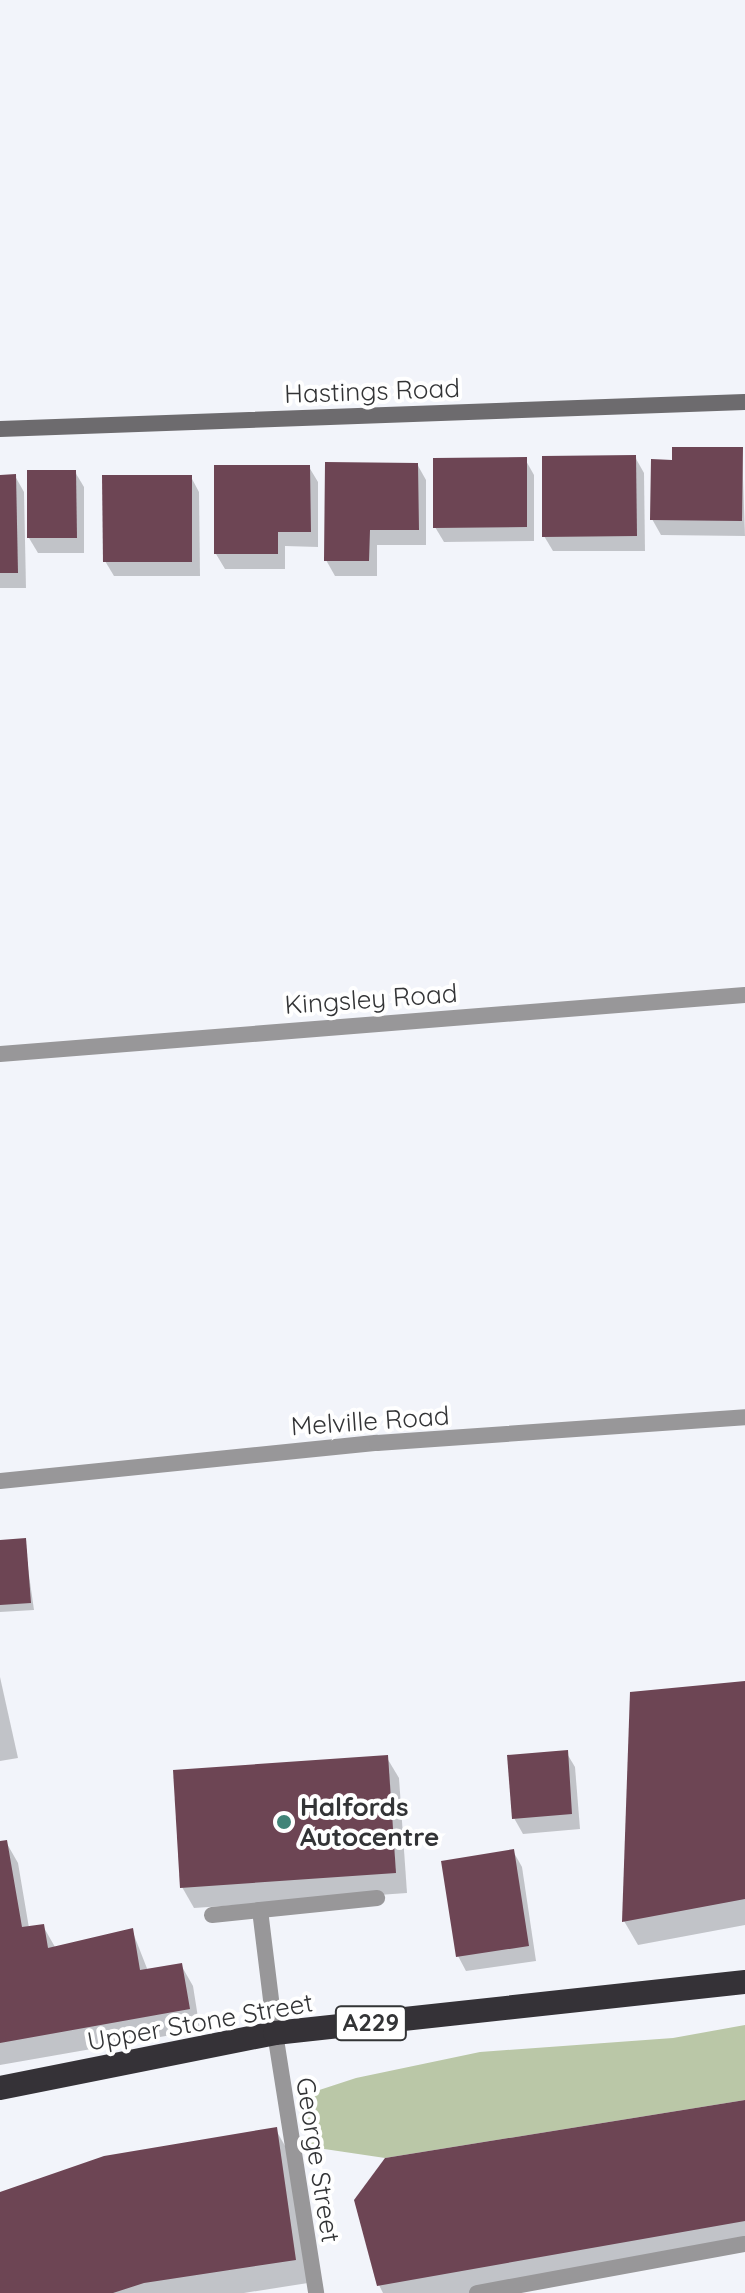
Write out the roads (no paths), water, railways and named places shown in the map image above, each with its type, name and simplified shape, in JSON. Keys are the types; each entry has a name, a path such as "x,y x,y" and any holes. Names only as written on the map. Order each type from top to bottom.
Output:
{"highway":[{"name":"Upper Stone Street","path":"0,2088 275,2033 745,1982"}],"street":[{"name":"Hastings Road","path":"0,429 745,402"},
{"name":"Kingsley Road","path":"0,1054 745,995"},
{"name":"Melville Road","path":"0,1481 377,1443 745,1417"},
{"path":"212,1915 377,1898"},
{"name":"George Street","path":"260,1910 275,2033 316,2293"},
{"path":"477,2293 745,2244"}],"place":[{"name":"Halfords Autocentre","path":"284,1822"}]}
